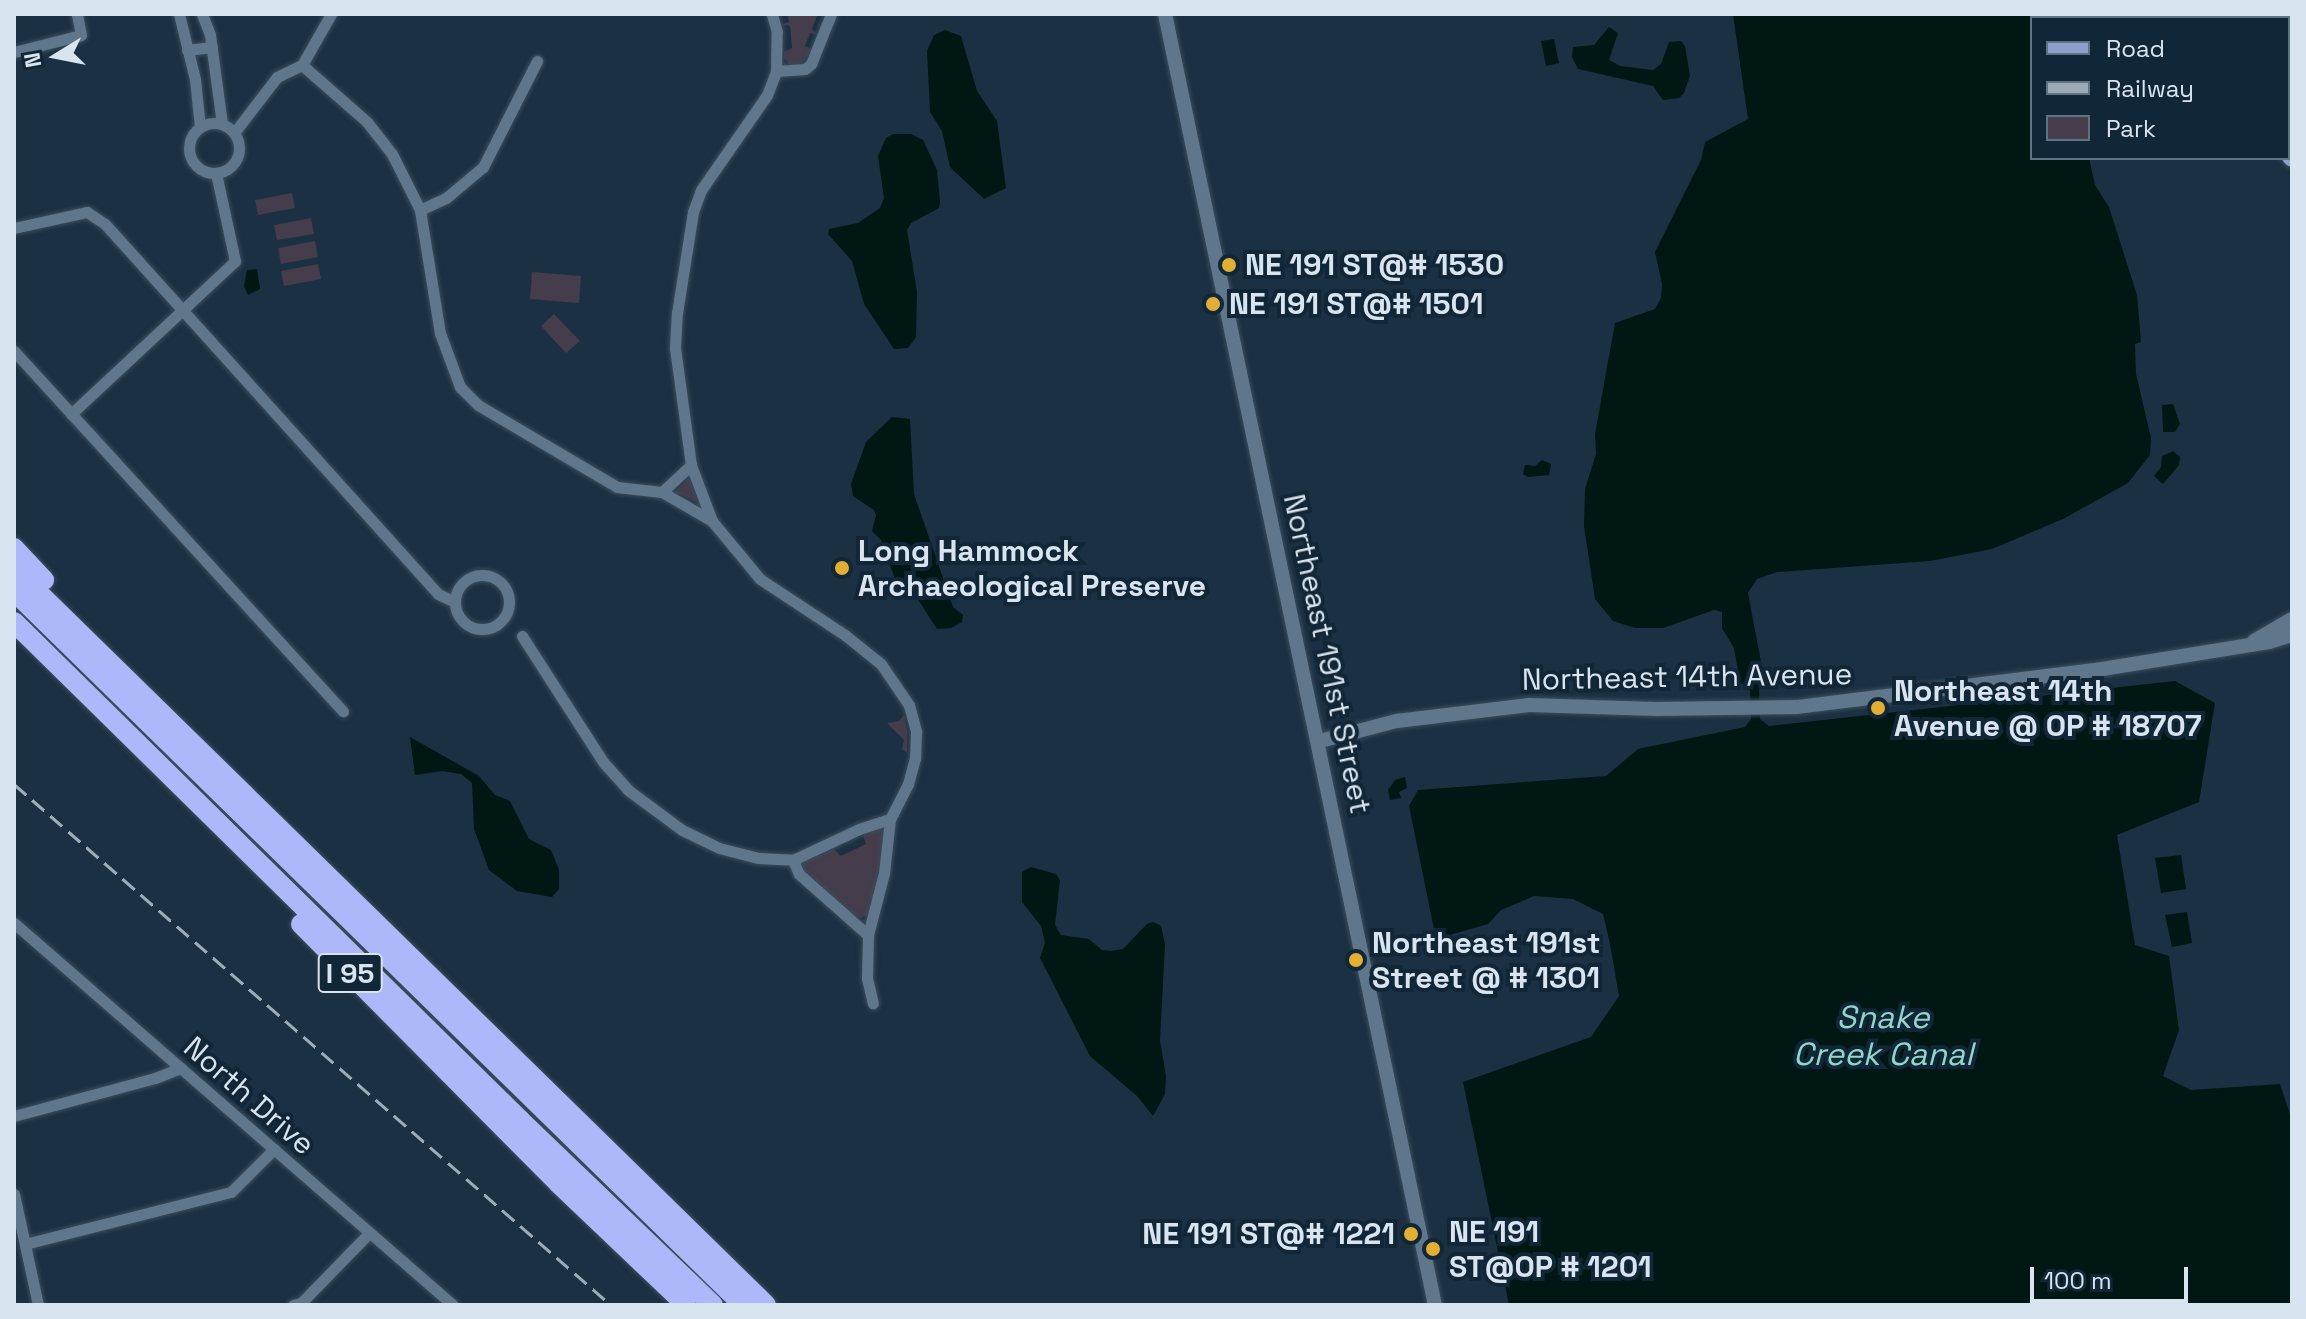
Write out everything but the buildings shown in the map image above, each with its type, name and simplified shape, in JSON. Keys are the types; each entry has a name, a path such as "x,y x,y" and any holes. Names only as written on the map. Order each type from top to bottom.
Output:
{"highway":[{"path":"14,548 67,604 96,650"},
{"name":"I 95","path":"14,569 766,1305"},
{"path":"14,591 743,1305"},
{"path":"14,622 520,1120 713,1305"},
{"name":"I 95","path":"14,640 558,1183 686,1305"}],"street":[{"path":"14,52 81,35 77,14"},
{"path":"179,14 195,79 200,127 190,140 190,157 200,169 216,173 236,161 239,145 234,133 222,124 200,127"},
{"path":"202,14 212,47 222,124"},
{"path":"234,133 277,77 302,65 331,14"},
{"path":"772,14 777,32 776,71 767,95 701,190 693,212 677,313 675,348 691,465 712,521 731,549 760,579 845,635 897,684 909,705 916,732 915,758 908,784 890,819 884,873 868,935 867,978 873,1003"},
{"path":"776,71 805,69 811,64 831,14"},
{"name":"Northeast 191st Street","path":"1165,14 1320,741 1373,1022 1435,1305"},
{"path":"187,50 212,47"},
{"path":"420,210 446,198 483,167 537,61"},
{"path":"302,65 367,122 392,154 420,210 440,333 460,387 478,405 617,487 662,492 712,521"},
{"path":"71,414 235,261 216,173"},
{"path":"14,228 87,212 105,224 438,594 455,602 464,622 481,629 498,623 505,617 509,598 495,578 479,575 463,582 455,602"},
{"path":"14,351 343,711"},
{"path":"662,492 691,465"},
{"name":"Northeast 14th Avenue","path":"2247,645 2292,619"},
{"name":"Northeast 14th Avenue","path":"1320,741 1397,721 1529,705 1770,707 1966,688 2247,645 2292,635"},
{"path":"522,636 604,763 628,790 682,830 719,848 758,858 793,860 859,829 890,819"},
{"path":"793,860 799,874 868,935"},
{"name":"North Drive","path":"14,923 453,1305"},
{"path":"14,1116 181,1068"},
{"path":"25,1244 231,1192 274,1149"},
{"path":"14,1194 38,1305"},
{"path":"293,1305 301,1303 369,1233"}],"green space":[{"path":"787,14 818,14 812,29 818,35 810,33 805,46 812,49 801,65 790,65 784,58 784,52 792,48 790,26 781,25 789,22"},
{"path":"292,193 295,208 258,215 255,200"},
{"path":"311,218 314,234 277,240 274,225"},
{"path":"315,241 318,257 281,264 278,248"},
{"path":"318,264 321,279 284,286 281,271"},
{"path":"532,272 581,276 579,303 530,299"},
{"path":"554,314 580,341 566,353 541,326"},
{"path":"689,478 697,498 697,502 675,492"},
{"path":"904,715 907,753 902,749 904,740 887,723 899,721"},
{"path":"877,828 884,831 877,885 868,916 857,918 804,870 802,863 834,849 841,856 866,844 863,835"}],"water":[{"name":"Snake Creek Canal","path":"1733,14 2039,16 2030,16 2030,160 2089,160 2095,185 2109,207 2137,295 2141,342 2135,344 2136,374 2151,438 2150,455 2128,483 2063,519 1992,549 1930,561 1777,572 1757,579 1748,593 1765,683 1759,690 1760,719 1769,726 2175,681 2215,703 2199,802 2117,835 2135,945 2169,956 2179,1030 2163,1076 2191,1090 2280,1084 2292,1120 2292,1305 1509,1305 1463,1082 1591,1037 1619,996 1610,944 1603,914 1573,899 1534,896 1501,910 1488,924 1436,939 1409,806 1418,790 1606,776 1638,749 1745,727 1751,719 1750,691 1740,682 1734,648 1722,628 1722,612 1714,610 1663,628 1635,628 1613,621 1595,599 1584,526 1585,489 1596,454 1595,434 1615,323 1655,309 1661,298 1662,284 1655,252 1701,160 1705,142 1748,119"},
{"path":"1609,27 1618,33 1609,60 1620,66 1653,70 1661,64 1669,42 1681,41 1685,46 1690,76 1684,93 1679,98 1663,100 1653,86 1578,69 1572,57 1573,47 1594,45"},
{"path":"945,30 961,36 977,91 997,121 1006,188 984,199 950,167 942,131 930,112 927,51 934,35"},
{"path":"1554,39 1559,63 1546,66 1541,41"},
{"path":"893,134 911,134 923,140 937,170 940,202 939,208 911,223 907,230 917,292 916,337 908,348 894,349 864,304 852,261 828,234 829,229 858,223 880,208 884,198 878,156 886,138"},
{"path":"257,269 260,289 248,295 244,286 247,270"},
{"path":"2173,404 2180,424 2175,432 2163,432 2162,405"},
{"path":"892,417 910,419 914,494 953,607 963,615 962,622 951,628 937,629 917,598 896,582 881,540 872,531 876,515 874,510 853,496 851,484 866,442"},
{"path":"2173,451 2180,457 2179,465 2163,484 2154,476 2161,467 2162,456"},
{"path":"1542,460 1551,464 1549,475 1528,477 1523,474 1525,465 1535,466"},
{"path":"410,737 479,776 495,795 510,801 529,839 551,850 559,870 559,889 552,897 517,891 489,870 474,829 472,783 461,774 442,771 415,775"},
{"path":"1405,777 1407,788 1399,792 1401,798 1390,800 1388,790 1395,780"},
{"path":"2181,855 2186,889 2161,893 2155,858"},
{"path":"1031,867 1056,874 1060,880 1055,925 1061,935 1089,939 1102,950 1111,951 1123,949 1147,924 1153,922 1161,926 1165,944 1160,1041 1166,1076 1165,1094 1153,1116 1137,1096 1090,1056 1040,958 1045,943 1041,926 1022,902 1022,872"},
{"path":"2187,912 2192,943 2172,947 2165,915"}],"railway":[{"path":"14,784 611,1305"}],"place":[{"name":"NE 191 ST@# 1530","path":"1229,265"},
{"name":"NE 191 ST@# 1501","path":"1213,304"},
{"name":"Long Hammock Archaeological Preserve","path":"842,568"},
{"name":"Northeast 14th Avenue @ OP # 18707","path":"1878,708"},
{"name":"Northeast 191st Street @ # 1301","path":"1356,960"},
{"name":"NE 191 ST@# 1221","path":"1411,1234"},
{"name":"NE 191 ST@OP # 1201","path":"1433,1249"}]}
